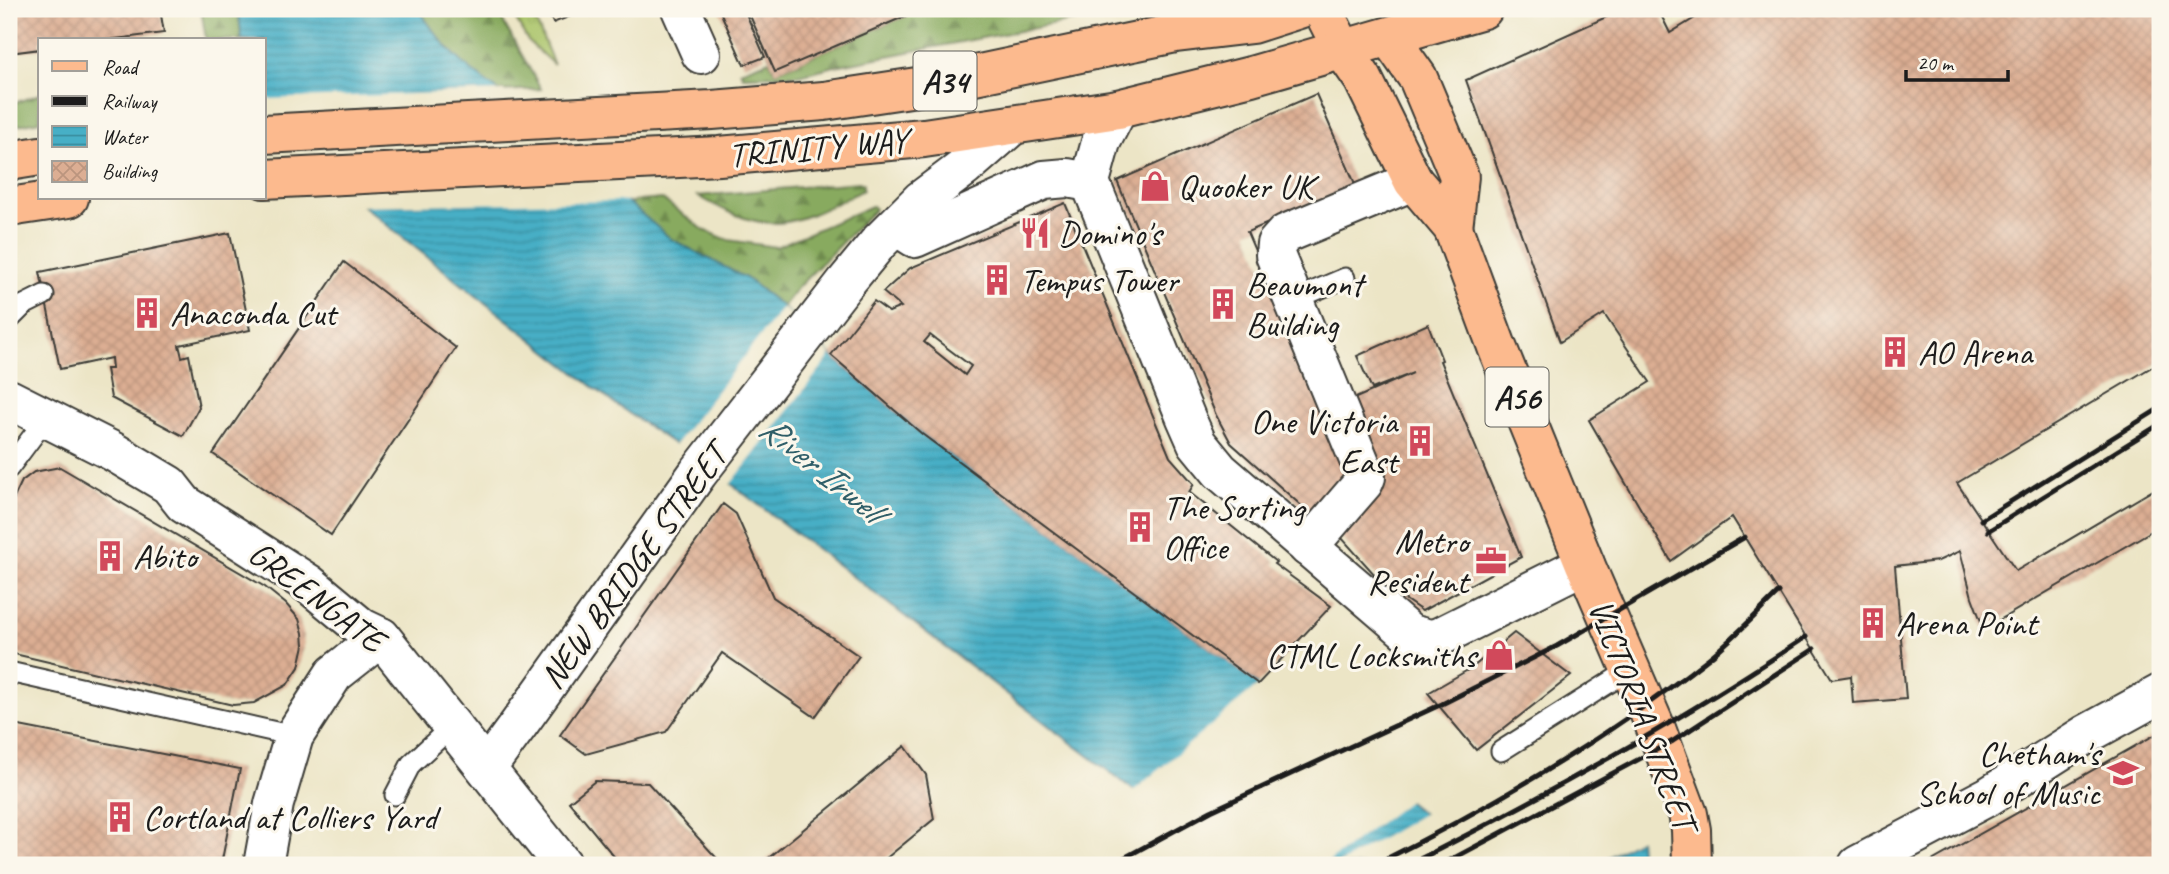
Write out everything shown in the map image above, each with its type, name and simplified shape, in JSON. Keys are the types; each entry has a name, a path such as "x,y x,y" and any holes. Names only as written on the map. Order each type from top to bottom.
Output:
{"main road":[{"name":"TRINITY WAY","path":"266,134 712,110 824,101 917,87 1190,21 1252,24 1299,9"},
{"name":"A56","path":"1322,9 1343,50 1363,79 1413,181 1453,228 1497,347 1585,564"},
{"name":"TRINITY WAY","path":"266,179 719,156 860,145 1013,125 1118,109 1343,50 1380,23 1483,9"},
{"name":"A56","path":"1380,23 1418,78 1459,176 1453,228"},
{"path":"9,161 38,156"},
{"path":"9,207 56,200"},
{"name":"VICTORIA STREET","path":"1585,564 1631,669 1688,814 1692,865"}],"street":[{"path":"681,9 701,54"},
{"path":"1118,109 1101,142 1090,182 1197,443 1220,471 1410,634 1430,639 1453,631 1585,564"},
{"name":"NEW BRIDGE STREET","path":"485,766 519,724 698,473 879,242 922,200 1013,125"},
{"path":"896,226 915,238 1044,180 1067,178 1090,182"},
{"path":"1308,547 1366,477 1275,255 1276,244 1284,234 1413,181"},
{"name":"GREENGATE","path":"9,399 112,451 309,584 362,628 381,637 563,865"},
{"path":"263,865 274,804 294,736 334,674 381,637"},
{"path":"1858,865 1989,796 2085,735 2160,694"}],"lane":[{"path":"1293,300 1345,278"},
{"path":"9,320 24,305 44,295"},
{"path":"9,468 47,417"},
{"path":"1501,751 1631,669"},
{"path":"9,673 294,736"},
{"path":"395,794 411,764 452,727"}],"green space":[{"path":"201,9 238,9 242,38 206,38"},
{"path":"419,9 496,9 541,89 499,91 476,76 433,34"},
{"path":"510,9 531,9 554,65 528,41"},
{"path":"922,9 1108,9 1098,16 799,75 743,76 740,71 769,60 775,72"},
{"path":"38,95 38,121 9,127 9,105"},
{"path":"859,182 863,184 863,190 817,212 781,223 745,218 698,196"},
{"path":"662,199 704,230 728,240 776,247 872,206 875,209 799,286 783,307 746,278 671,239 627,202"}],"water":[{"name":"River Irwell","path":"238,9 419,9 444,44 464,64 671,239 746,278 783,307 831,355 922,434 1258,684 1488,865 1232,865 726,480 614,403 362,205 266,104 266,38 242,38"},
{"path":"1639,839 1641,865 1596,865"}],"pier":[{"path":"504,91 632,201 357,206 266,109 266,99"},
{"path":"783,307 831,355 730,485 674,446"},
{"path":"1262,682 1410,800 1324,865 1226,865 1131,793"},
{"path":"1426,812 1491,865 1337,865"},
{"path":"1640,835 1642,837 1592,865 1594,862"}],"building":[{"path":"9,9 160,9 164,33 123,38 38,38 38,49 9,53"},
{"path":"547,9 589,9 553,23"},
{"path":"719,9 744,9 765,57 744,65"},
{"path":"747,9 922,9 775,72"},
{"name":"AO Arena","path":"1624,9 1658,9 1670,33 1710,9 2160,9 2160,362 1957,483 2016,571 2160,486 2160,526 1984,629 1960,551 1938,561 1895,566 1906,699 1853,703 1851,676 1832,679 1732,517 1671,561 1589,420 1650,382 1604,314 1560,342 1466,80"},
{"name":"Beaumont Building","path":"1316,94 1356,186 1247,232 1351,476 1314,517 1231,443 1216,415 1117,181"},
{"path":"1065,203 1170,457 1194,484 1189,492 1276,562 1274,564 1331,606 1258,684 922,434 831,355 874,301 889,312 901,307 883,292 910,268","holes":["930,335 971,366 965,375 924,342"]},
{"name":"Anaconda Cut","path":"230,233 250,330 179,345 182,357 189,355 199,407 183,436 111,398 106,369 112,369 111,358 60,369 40,272"},
{"path":"344,262 456,348 331,535 213,454"},
{"name":"One Victoria East","path":"1428,324 1442,360 1440,361 1521,557 1422,611 1384,585 1340,536 1349,401 1413,373 1372,389 1357,356"},
{"name":"Abito","path":"60,467 265,587 286,604 299,619 304,645 299,667 287,685 254,703 233,705 10,653 9,524 13,500 22,481 34,472"},
{"path":"723,504 736,514 773,597 859,656 815,717 722,653 666,732 586,754 560,735"},
{"path":"1514,633 1571,676 1476,750 1428,693 1473,667"},
{"name":"Cortland at Colliers Yard","path":"9,724 240,769 221,865 9,865"},
{"name":"Chetham's School of Music","path":"2160,732 2160,865 1925,865"},
{"path":"905,746 926,775 934,819 878,865 760,865"},
{"path":"595,781 648,783 723,865 621,865 569,802"}],"railway":[{"path":"1981,520 2160,408"},
{"path":"1988,531 2160,424"},
{"path":"1111,865 1211,811 1442,704 1557,646 1745,537"},
{"path":"1374,865 1461,820 1589,744 1670,688 1718,650 1779,592"},
{"path":"1408,865 1611,757 1710,699 1806,637"},
{"path":"1441,865 1673,741 1814,649"}],"place":[{"name":"Quooker UK","path":"1155,186"},
{"name":"Domino's","path":"1035,233"},
{"name":"Tempus Tower","path":"997,280"},
{"name":"Beaumont Building","path":"1223,304"},
{"name":"Anaconda Cut","path":"147,313"},
{"name":"AO Arena","path":"1895,352"},
{"name":"One Victoria East","path":"1420,441"},
{"name":"The Sorting Office","path":"1140,527"},
{"name":"Abito","path":"110,556"},
{"name":"Metro Resident","path":"1491,561"},
{"name":"Arena Point","path":"1873,623"},
{"name":"CTML Locksmiths","path":"1499,655"},
{"name":"Chetham's School of Music","path":"2123,773"},
{"name":"Cortland at Colliers Yard","path":"120,817"}]}
